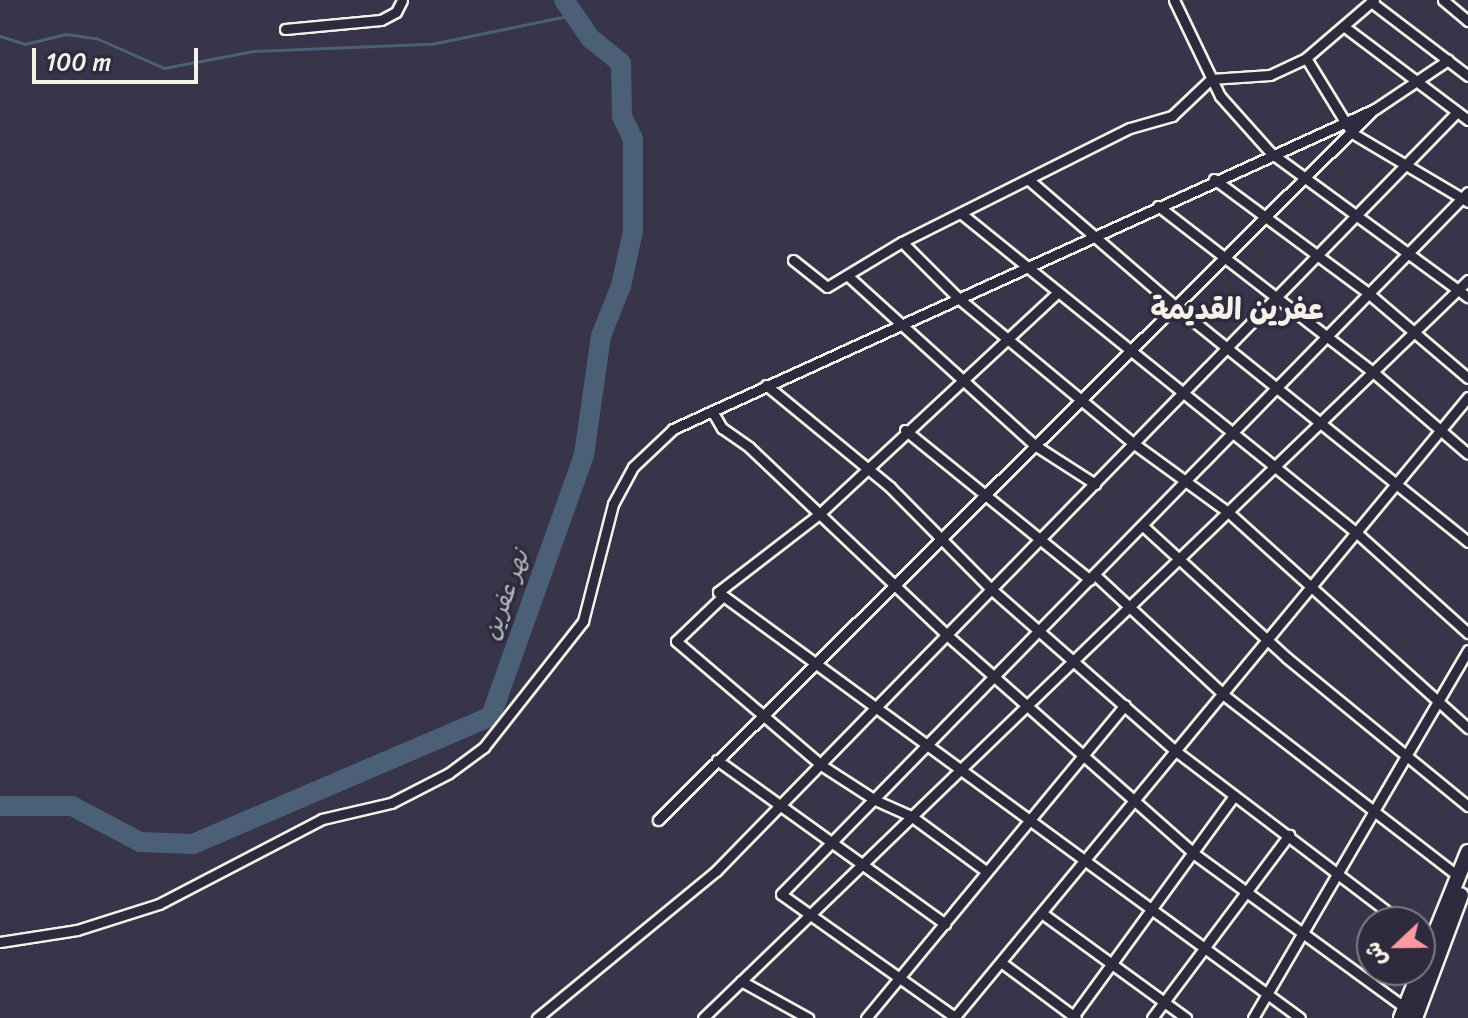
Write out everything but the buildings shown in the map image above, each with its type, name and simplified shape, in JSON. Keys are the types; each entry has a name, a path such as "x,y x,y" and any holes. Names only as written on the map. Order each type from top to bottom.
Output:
{"main road":[{"path":"1415,1018 1463,876 1468,852"},
{"path":"1436,923 1463,876"},
{"path":"1403,1012 1411,986"}],"street":[{"path":"285,29 381,20 396,12 402,0"},
{"path":"1174,0 1220,96 1271,153 1468,297"},
{"path":"1443,0 1468,21"},
{"path":"793,260 827,287 902,242 963,215 1130,128 1172,116 1211,79 1270,75 1306,58 1346,28 1373,1 1468,76"},
{"path":"1346,28 1468,120"},
{"path":"1306,58 1352,133 1466,197 1185,479 1143,526 781,894 955,1018 1225,696 1468,397"},
{"path":"0,942 77,930 159,904 286,835 322,819 391,803 461,765 484,747 583,621 613,504 633,467 673,429 1090,234 1375,109 1448,60"},
{"path":"658,820 1079,397 1224,261 1375,109"},
{"path":"537,1018 716,871 1457,112"},
{"path":"1214,179 1314,258 1368,293 1468,378"},
{"path":"1029,180 1176,307 1280,386 1395,486 1468,542"},
{"path":"1158,206 1224,261 1373,372 1468,454"},
{"path":"963,215 1126,351 1234,432 1358,534 1468,633"},
{"path":"902,242 957,297 1012,338 1133,443 1228,512 1311,590 1468,728"},
{"path":"848,276 960,382 1033,444 1095,484"},
{"path":"703,1018 1468,280"},
{"path":"1056,294 1012,338 865,467 818,515 718,592 927,747 1030,816 1300,1018"},
{"path":"766,385 865,467 990,588 1076,659 1177,752 1382,906"},
{"path":"712,411 722,428 749,447 947,635 1193,853 1251,891 1403,1012"},
{"path":"905,430 1038,539 1131,606 1225,696 1374,812 1463,876"},
{"path":"1143,526 1181,556 1269,639 1468,806"},
{"path":"723,596 676,641 821,765 875,800 911,816 986,871"},
{"path":"1253,1018 1468,650"},
{"path":"866,1018 1030,816 1125,705"},
{"path":"717,760 945,924"},
{"path":"1002,963 1074,1017 1234,796"},
{"path":"1152,1018 1251,891 1289,835"},
{"path":"1043,914 1112,968 1186,1018"},
{"path":"741,981 808,1018"}],"waterway":[{"name":"نهر عفرين","path":"0,806 72,806 140,842 193,844 491,716 584,455 601,336 621,286 633,231 633,139 622,116 621,63 591,39 564,0"},
{"path":"0,36 25,44 66,34 96,38 164,68 253,51 431,44 572,15"}],"district":[{"name":"عفرين القديمة","path":"1237,309"}]}
